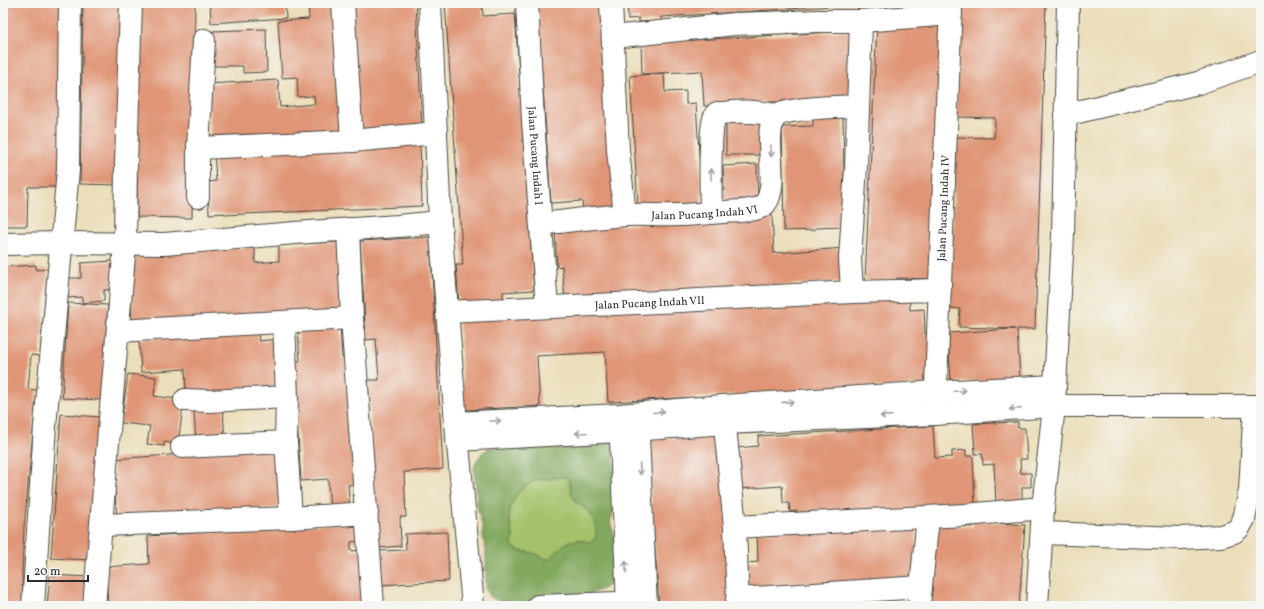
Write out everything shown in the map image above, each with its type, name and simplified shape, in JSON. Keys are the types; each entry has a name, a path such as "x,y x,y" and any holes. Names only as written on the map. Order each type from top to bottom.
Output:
{"street":[{"path":"33,606 45,426 68,170 70,3"},
{"path":"94,606 125,244 131,3"},
{"path":"343,3 352,141"},
{"path":"430,3 440,222 456,431 473,606"},
{"name":"Jalan Pucang Indah I","path":"527,3 540,224 548,308"},
{"path":"611,3 618,150 625,215"},
{"path":"1037,606 1043,508 1054,396 1063,235 1068,3"},
{"path":"613,37 734,24 861,21 951,9"},
{"name":"Jalan Pucang Indah IV","path":"935,414 951,9"},
{"path":"852,292 850,258 856,167 861,21"},
{"path":"198,197 198,148 204,40"},
{"path":"1066,115 1198,83 1261,61"},
{"path":"711,213 712,122 717,113 752,111 778,114 799,110 858,106"},
{"name":"Jalan Pucang Indah VI","path":"540,224 625,215 678,215 750,210 761,206 764,204 770,193 772,178 770,128 774,118 778,114"},
{"path":"198,148 352,141 436,133"},
{"path":"3,244 164,244 440,222"},
{"path":"348,229 352,318 373,606"},
{"name":"Jalan Pucang Indah VII","path":"447,312 852,292 940,290"},
{"path":"118,331 352,318"},
{"path":"284,322 287,397 286,442 291,518"},
{"path":"456,431 629,422 724,415 936,392 1258,406 1250,490 1244,519 1239,528 1234,532 1221,536 1181,538 1042,533"},
{"path":"724,415 935,414 1054,396"},
{"path":"185,400 209,401 287,397"},
{"path":"724,415 735,527 737,603 920,596 928,517"},
{"path":"538,606 637,604 629,422"},
{"path":"182,446 286,442"},
{"path":"735,527 965,516 1043,508"},
{"path":"102,525 291,518 367,513"}],"green space":[{"path":"613,437 616,504 610,522 621,568 610,584 572,606 521,606 498,601 490,596 486,588 486,549 483,537 483,528 478,510 474,468 477,460 483,452 491,448","holes":["564,477 568,479 571,493 577,503 585,507 593,518 596,527 596,537 593,541 589,542 579,540 570,541 562,546 550,559 518,550 512,543 513,534 510,525 511,509 516,496 526,485 535,481"]},
{"path":"559,477 568,479 580,505 584,507 592,516 597,528 596,538 590,542 577,540 566,544 561,547 550,559 518,550 512,545 513,534 510,525 511,509 514,500 526,485 535,481"}],"building":[{"path":"3,3 62,3 60,187 28,187 27,226 3,226"},
{"path":"83,3 122,3 119,185 80,184"},
{"path":"139,3 195,3 192,218 137,217"},
{"path":"210,3 285,3 286,18 211,23"},
{"path":"308,3 336,3 344,133 211,143 207,84 278,80 280,107 315,104 314,96 298,97 297,77 282,78 278,21 309,19"},
{"path":"350,3 416,3 422,128 356,131"},
{"path":"445,3 482,3 483,16 515,14 534,290 503,292 503,302 459,305 456,265 463,265"},
{"path":"504,3 524,3 524,4 505,6"},
{"path":"537,3 603,3 617,209 583,212 582,201 551,203"},
{"path":"627,3 866,4 661,17 661,21 639,22 639,18 628,19"},
{"path":"960,3 1046,3 1035,329 1017,329 1020,378 951,383 948,333 1015,329 959,327 960,309 950,308 956,137 994,138 995,128 995,118 956,117"},
{"path":"877,23 944,25 932,279 897,278 897,282 865,281"},
{"path":"266,29 267,72 243,73 243,66 214,66 213,31"},
{"path":"851,31 855,97 704,106 702,71 642,74 641,43"},
{"path":"664,73 665,92 686,91 686,104 696,103 702,203 638,207 630,76"},
{"path":"813,117 843,117 845,227 784,231 782,127 813,126"},
{"path":"726,119 762,119 761,155 726,155"},
{"path":"420,142 422,206 225,215 225,213 209,214 208,182 216,181 214,152"},
{"path":"757,164 758,203 730,204 730,200 720,201 720,191 724,190 723,166"},
{"path":"772,215 774,253 845,248 847,281 565,300 562,266 557,267 555,230"},
{"path":"430,237 443,469 404,472 406,517 400,517 401,546 378,548 368,380 379,380 376,339 366,340 360,241"},
{"path":"338,242 341,311 132,322 128,253 255,247 255,263 279,261 279,245"},
{"path":"113,261 115,289 104,290 104,301 82,303 82,297 68,298 67,278 81,278 81,263"},
{"path":"36,265 36,270 48,269 40,356 31,355 28,389 37,390 24,528 22,573 23,606 3,606 3,267"},
{"path":"909,294 910,310 924,309 925,334 930,334 933,384 608,402 605,352 537,356 540,406 464,410 459,319"},
{"path":"68,303 108,305 101,400 62,398"},
{"path":"340,326 342,358 346,358 355,485 348,485 350,510 330,512 328,479 301,481 293,361 300,361 298,329"},
{"path":"258,332 259,341 279,339 282,391 186,397 185,369 141,372 139,339"},
{"path":"128,374 156,377 154,396 184,400 178,444 164,442 164,446 147,444 150,426 121,423"},
{"path":"223,408 225,442 196,443 194,410"},
{"path":"61,414 100,417 90,560 51,558"},
{"path":"1018,422 1018,428 1025,428 1027,459 1020,459 1021,473 1031,473 1031,487 1022,487 1022,505 996,506 994,464 983,465 982,454 975,454 973,424"},
{"path":"933,426 935,458 952,457 952,451 966,450 966,456 973,456 975,508 797,518 797,511 790,512 789,503 783,503 782,486 739,489 737,448 758,446 758,436"},
{"path":"721,434 731,606 659,606 647,440"},
{"path":"283,447 286,507 117,519 113,459"},
{"path":"973,521 1025,525 1019,606 930,606 936,524 973,527"},
{"path":"349,523 350,527 358,526 359,541 351,542 351,551 363,550 366,603 326,606 108,606 106,567 149,564 148,536"},
{"path":"917,523 916,581 748,590 747,563 758,562 757,532"},
{"path":"447,532 449,581 379,585 378,551 406,550 405,534"},
{"path":"50,575 89,577 87,606 47,606"},
{"path":"887,596 888,606 752,606"}]}
